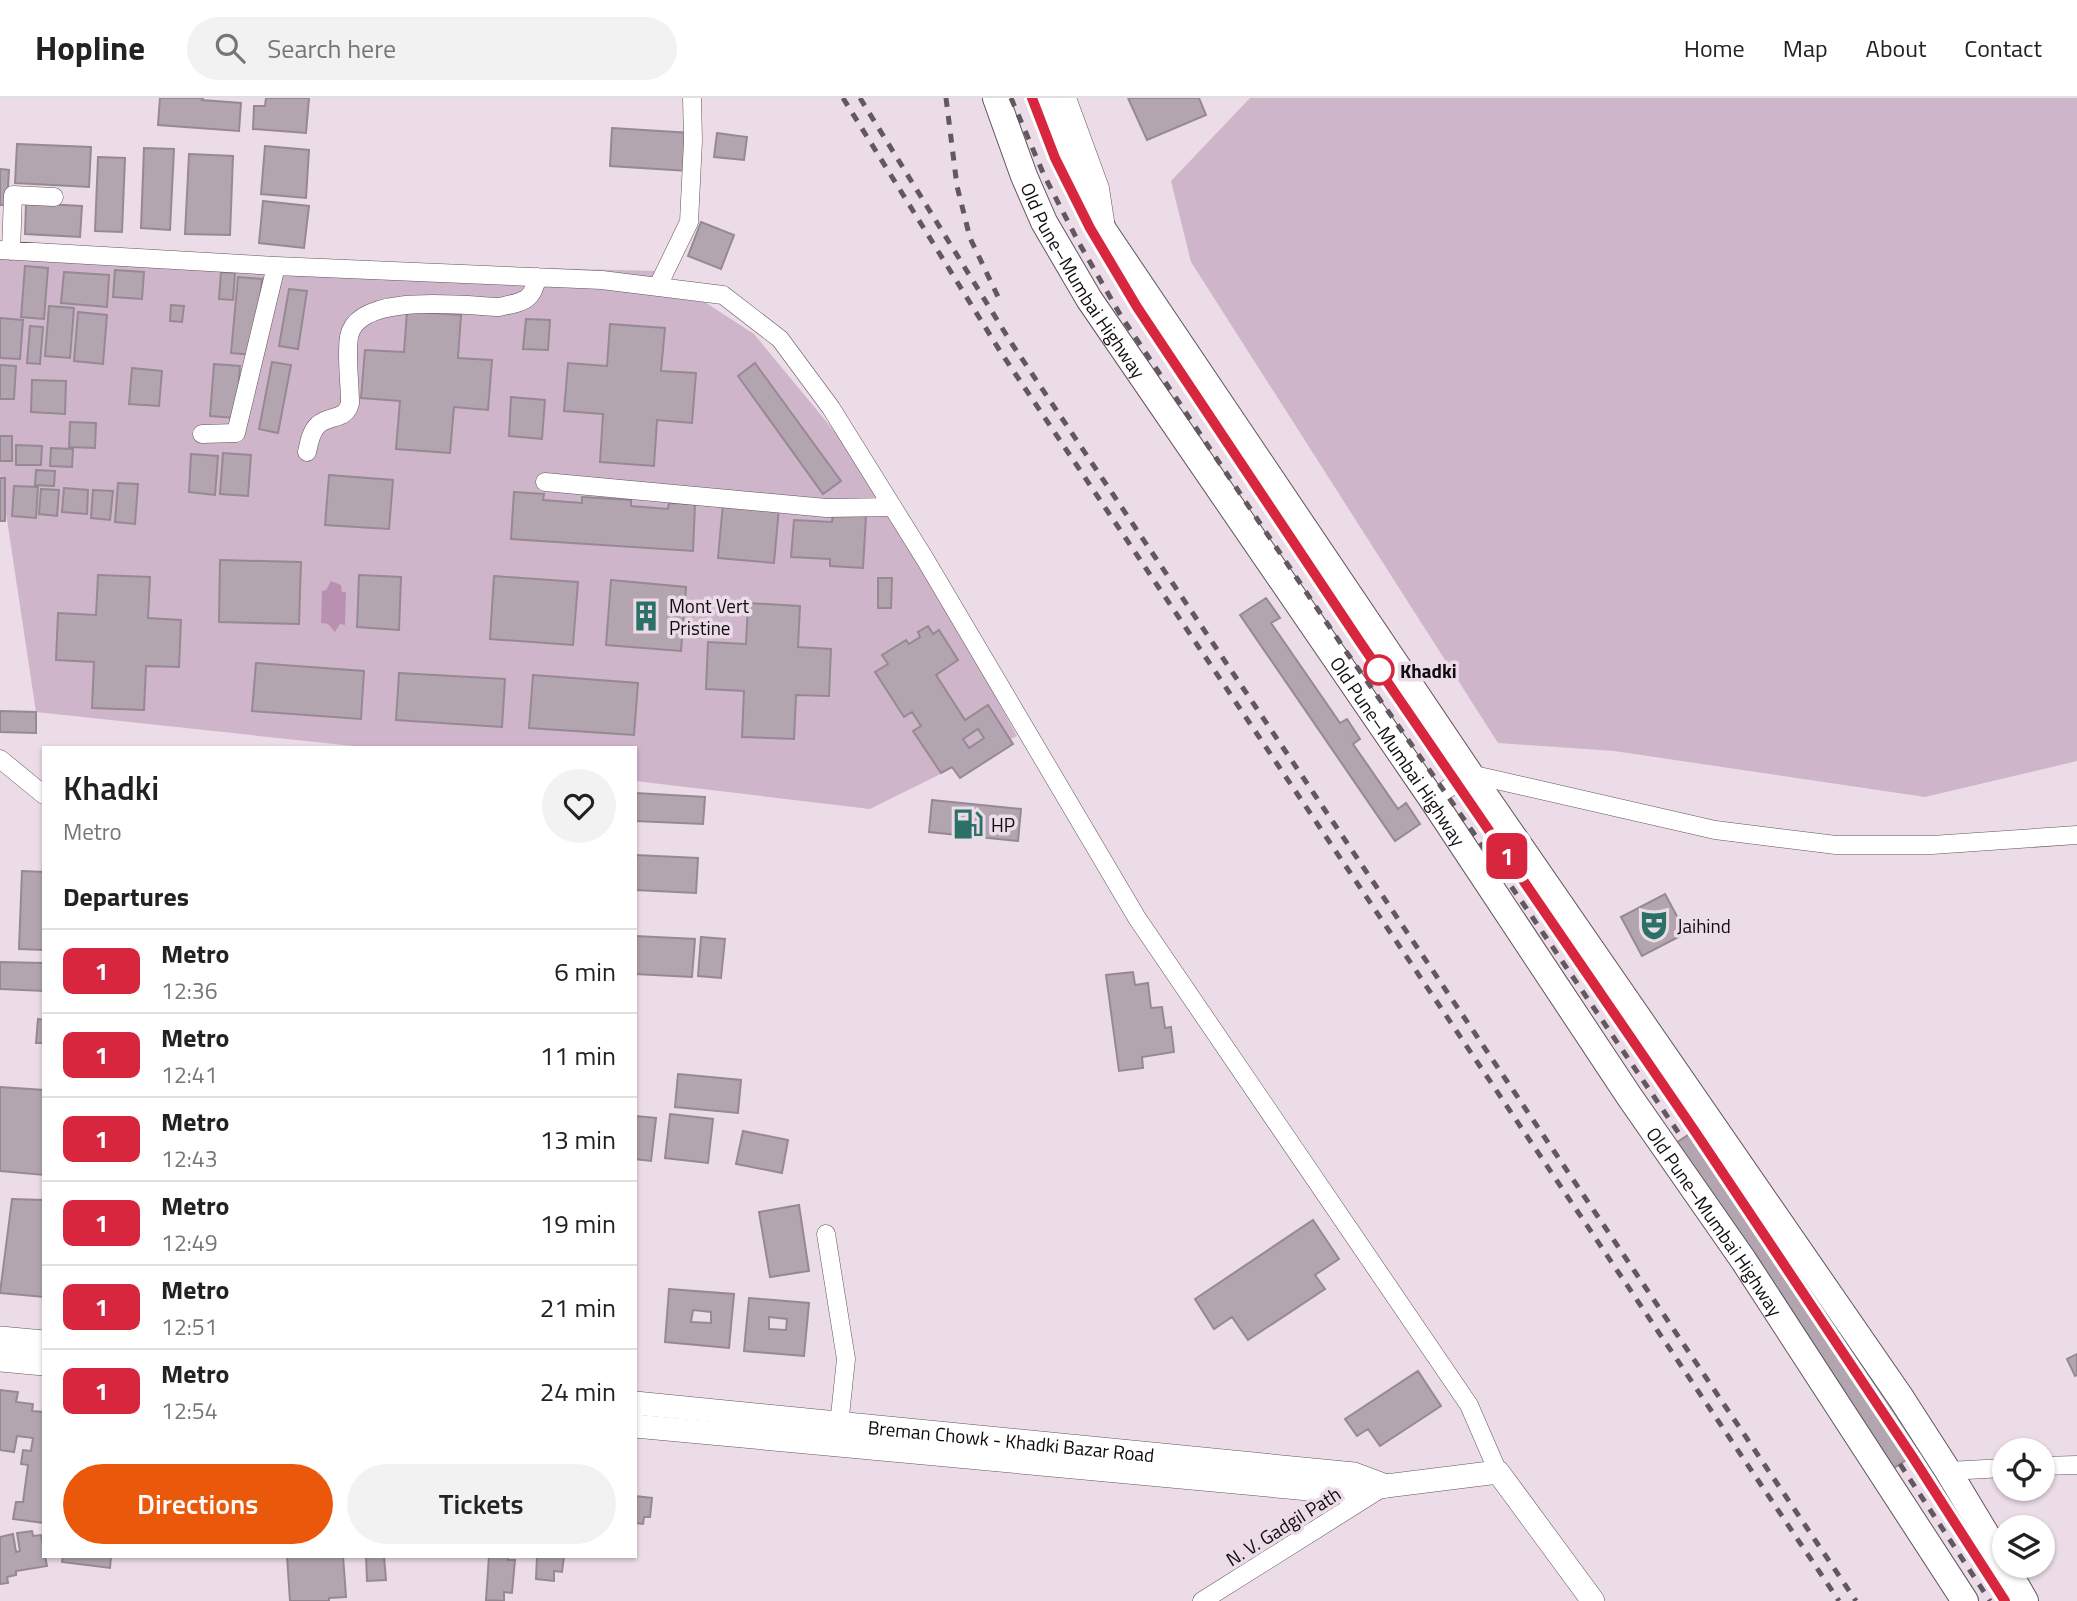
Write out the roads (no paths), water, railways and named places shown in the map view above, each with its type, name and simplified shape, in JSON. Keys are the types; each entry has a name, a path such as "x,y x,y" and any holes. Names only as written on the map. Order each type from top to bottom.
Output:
{"highway":[{"name":"Old Pune–Mumbai Highway","path":"996,98 1044,222 1089,299 1432,799 1629,1096 1744,1261 1965,1601"},
{"path":"1044,98 1070,163 1104,231 1470,774 1902,1398 1992,1545"},
{"path":"2012,1578 2025,1601"}],"main road":[{"path":"0,1338 42,1342"},
{"path":"0,1360 42,1364"},
{"name":"Breman Chowk - Khadki Bazar Road","path":"637,1404 1354,1474 1386,1486"},
{"name":"Breman Chowk - Khadki Bazar Road","path":"637,1426 1352,1493 1498,1472"},
{"path":"1498,1472 1592,1601"}],"street":[{"path":"658,286 689,222 692,98"},
{"path":"1067,98 1100,188 1106,216 1104,231"},
{"path":"54,197 13,195 6,250 276,266 537,277 658,286 723,295 780,339 831,408 893,507 1138,918 1469,1405 1498,1472"},
{"path":"202,434 236,433 276,266"},
{"path":"307,452 318,425 348,411 351,403 349,337 358,321 384,309 420,303 499,307 511,305 534,293 537,277"},
{"path":"545,482 826,508 893,507"},
{"path":"0,759 42,794"},
{"path":"1432,799 1470,774 1715,830 1836,845 1932,845 2077,835"},
{"path":"826,1234 846,1359 839,1424"},
{"path":"2055,1466 2077,1465"},
{"path":"1948,1471 1992,1469"},
{"name":"N. V. Gadgil Path","path":"1202,1601 1386,1486"}],"railway":[{"path":"843,98 1000,351 1839,1601"},
{"path":"860,98 1012,344 1856,1601"},
{"path":"946,98 957,186 970,238 1001,303"},
{"path":"1011,98 1044,175 1121,316 1345,650 1520,899 1682,1138"},
{"path":"1032,98 1055,158 1090,228 1137,307 1360,642 1694,1131"},
{"path":"1912,1456 2005,1601"},
{"path":"1900,1464 1990,1601"}],"metro line":[{"name":"1","path":"1032,98 1055,158 1090,228 1137,307 1360,642 1694,1130 1912,1456 2005,1601"}],"place":[{"name":"Mont Vert Pristine","path":"646,616"},
{"name":"Khadki","path":"1379,670"},
{"name":"HP","path":"968,824"},
{"name":"Jaihind","path":"1654,925"}]}
